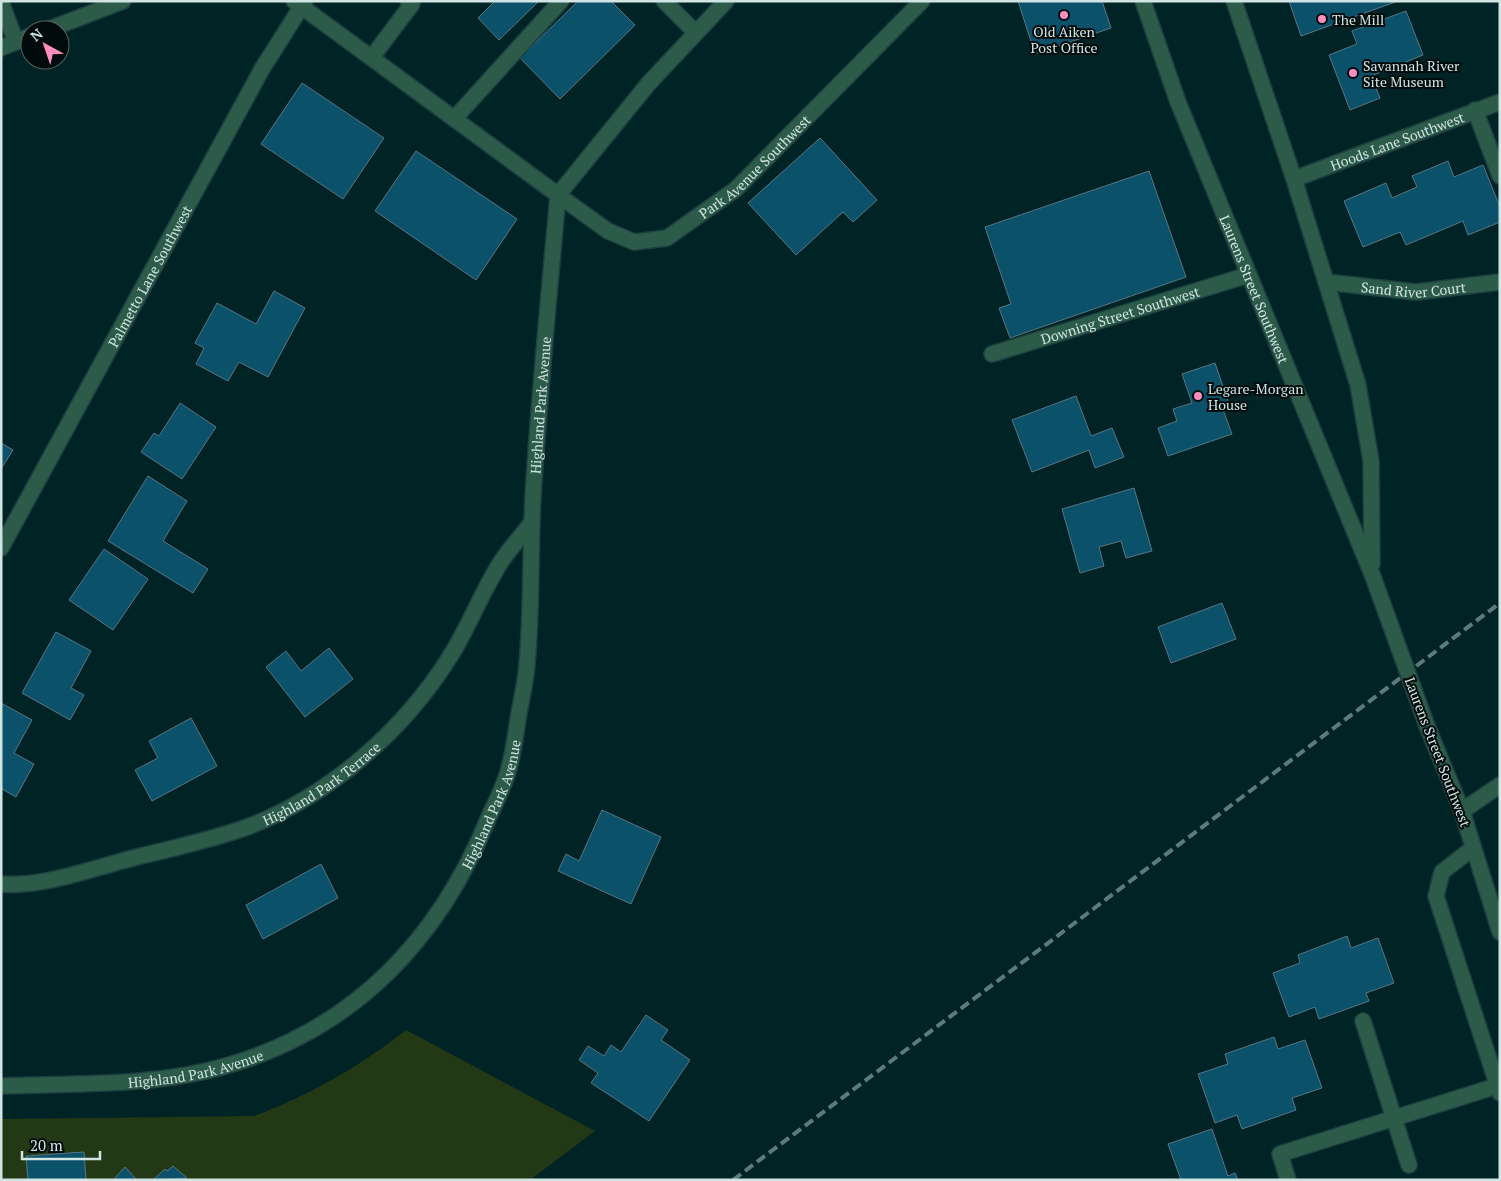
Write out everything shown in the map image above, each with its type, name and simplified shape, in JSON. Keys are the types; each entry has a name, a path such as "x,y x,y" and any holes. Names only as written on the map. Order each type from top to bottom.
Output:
{"street":[{"path":"70,21 123,1"},
{"path":"372,57 412,4 408,1"},
{"path":"454,119 561,1"},
{"path":"664,1 696,33"},
{"path":"558,195 649,83 726,1"},
{"name":"Park Avenue Southwest","path":"300,3 454,119 608,231 634,242 667,238 736,188 922,1"},
{"name":"Laurens Street Southwest","path":"1143,1 1178,102 1372,574 1427,726 1462,811 1500,932"},
{"name":"Laurens Street Southwest","path":"1234,1 1294,178 1358,385 1370,461 1372,574"},
{"path":"1,2 20,34"},
{"name":"Palmetto Lane Southwest","path":"1,548 300,3"},
{"path":"1,48 20,40"},
{"name":"Hoods Lane Southwest","path":"1294,178 1500,102"},
{"path":"1475,110 1500,176"},
{"name":"Highland Park Avenue","path":"1,1086 150,1080 227,1066 264,1054 300,1038 353,1005 405,956 430,925 458,884 473,856 509,770 527,666 531,523 539,394 558,195"},
{"name":"Downing Street Southwest","path":"992,354 1248,275"},
{"name":"Sand River Court","path":"1326,282 1416,292 1500,282"},
{"name":"Highland Park Terrace","path":"1,884 18,886 47,880 215,838 251,826 317,792 375,745 403,718 428,688 465,631 500,563 531,523"},
{"path":"1462,811 1500,785"},
{"path":"1288,1180 1280,1154 1394,1117 1499,1088 1436,896 1442,872 1473,848"},
{"path":"1363,1021 1409,1165"}],"green space":[{"path":"406,1030 595,1131 530,1180 1,1180 1,1119 254,1116 295,1099 333,1079 370,1056"}],"building":[{"path":"495,1 539,1 499,40 478,18"},
{"path":"578,1 611,1 635,25 560,99 520,58"},
{"name":"Old Aiken Post Office","path":"1018,1 1102,1 1111,28 1035,54"},
{"name":"The Mill","path":"1289,1 1398,1 1301,36"},
{"path":"1406,11 1423,55 1371,76 1380,98 1350,110 1329,55 1357,44 1352,31"},
{"path":"302,83 384,138 343,199 261,144"},
{"path":"820,138 877,200 853,222 843,212 796,255 748,203"},
{"path":"416,151 517,219 476,280 375,211"},
{"path":"1448,161 1454,177 1483,165 1500,207 1500,222 1468,235 1463,221 1406,245 1400,232 1363,247 1344,201 1386,183 1392,198 1417,187 1412,176"},
{"path":"1149,171 1186,277 1010,338 999,308 1011,304 985,227"},
{"path":"274,291 305,308 268,377 239,362 228,381 196,364 204,348 195,343 217,303 256,324"},
{"path":"1215,363 1229,404 1222,407 1232,434 1168,456 1158,428 1177,421 1173,409 1192,403 1182,374"},
{"path":"1076,396 1091,436 1112,428 1124,457 1095,468 1089,450 1032,472 1012,420"},
{"path":"180,403 216,427 182,479 141,452 154,433 159,436"},
{"path":"1,443 13,450 1,469"},
{"path":"148,476 187,501 163,541 208,569 193,593 108,541"},
{"path":"1134,488 1152,551 1126,558 1121,541 1099,547 1104,566 1080,573 1062,509"},
{"path":"104,549 148,579 113,630 69,600"},
{"path":"1222,603 1236,639 1171,663 1158,627"},
{"path":"56,632 91,651 71,688 84,695 70,720 22,693"},
{"path":"329,648 353,679 305,717 266,667 286,651 301,671"},
{"path":"1,703 32,720 14,753 34,764 16,797 2,789 1,791"},
{"path":"191,718 217,766 152,801 135,770 158,758 149,741"},
{"path":"602,810 661,837 631,904 558,871 566,854 579,861"},
{"path":"321,864 338,898 263,939 246,905"},
{"path":"1347,936 1351,948 1378,938 1394,983 1366,993 1369,1001 1319,1019 1315,1007 1289,1017 1273,973 1300,963 1298,955"},
{"path":"646,1015 668,1030 661,1040 690,1060 649,1121 591,1083 598,1073 579,1060 588,1046 604,1056 611,1045 621,1052"},
{"path":"1274,1037 1278,1049 1305,1040 1322,1088 1292,1098 1296,1110 1242,1129 1237,1115 1215,1123 1198,1074 1228,1064 1225,1054"},
{"path":"1212,1129 1228,1176 1235,1173 1238,1180 1181,1180 1168,1144"},
{"path":"84,1152 86,1180 28,1180 26,1156"},
{"path":"173,1166 187,1178 153,1180 165,1169 167,1171"},
{"path":"125,1167 137,1180 113,1180"}],"railway":[{"path":"733,1180 1500,603"}],"place":[{"name":"Old Aiken Post Office","path":"1064,15"},
{"name":"The Mill","path":"1322,19"},
{"name":"Savannah River Site Museum","path":"1353,73"},
{"name":"Legare-Morgan House","path":"1198,396"}]}
